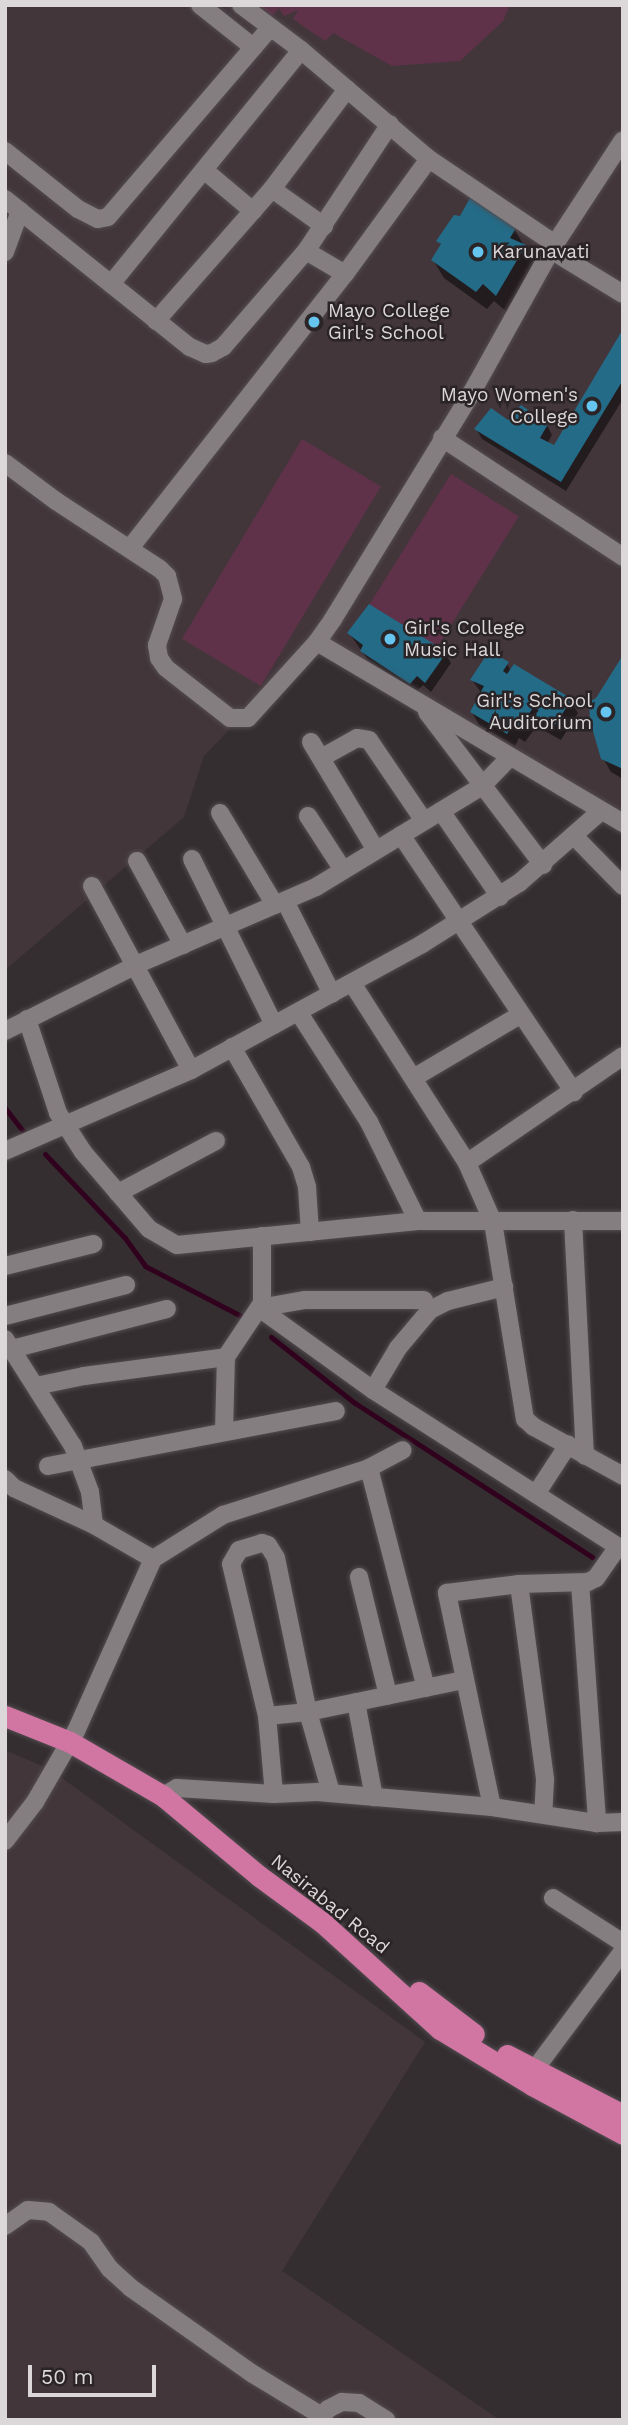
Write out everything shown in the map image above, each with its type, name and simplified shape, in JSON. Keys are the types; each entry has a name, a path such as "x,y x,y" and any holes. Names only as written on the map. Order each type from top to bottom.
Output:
{"highway":[{"name":"Nasirabad Road","path":"5,1701 170,1792 444,2022 532,2085 623,2134"},
{"name":"Nasirabad Road","path":"5,1716 73,1737"},
{"name":"Nasirabad Road","path":"444,2022 623,2115"}],"street":[{"path":"200,5 254,47"},
{"path":"241,5 301,50 429,159 623,294"},
{"path":"5,151 78,209 98,219 108,217 270,28"},
{"path":"111,284 301,50"},
{"path":"156,321 272,189 347,89"},
{"path":"5,199 197,352 212,353 223,347 306,251 390,124"},
{"path":"5,463 56,501 160,569 171,586 173,599 157,645 159,657 166,668 230,718 247,719 317,642 442,438 553,247 623,140"},
{"path":"130,548 345,274 429,159"},
{"path":"204,170 253,211"},
{"path":"272,189 324,226"},
{"path":"5,252 20,211"},
{"path":"306,251 345,274"},
{"path":"442,438 623,557"},
{"path":"317,642 623,823"},
{"path":"420,704 543,865"},
{"path":"321,758 357,738 369,740 424,821"},
{"path":"312,742 376,850"},
{"path":"5,1031 136,965 280,903 343,870 482,786 509,758"},
{"path":"441,811 500,897"},
{"path":"8,1150 30,1138 191,1070 352,983 500,897 543,865 601,811"},
{"path":"220,813 280,903 332,994"},
{"path":"308,816 343,870"},
{"path":"401,835 574,1092"},
{"path":"573,836 623,886"},
{"path":"192,859 274,1024"},
{"path":"137,861 183,945"},
{"path":"92,886 191,1070"},
{"path":"352,983 415,1077 467,1163 493,1222 525,1419 585,1455 622,1473"},
{"path":"299,1013 369,1122 418,1221"},
{"path":"415,1077 520,1014"},
{"path":"27,1019 50,1092 65,1124 83,1152 149,1229 177,1245 418,1221 623,1221"},
{"path":"232,1048 301,1167 307,1187 310,1232"},
{"path":"467,1163 623,1056"},
{"path":"118,1193 216,1141"},
{"path":"573,1220 585,1455"},
{"path":"224,1432 226,1357 257,1312 263,1291 262,1236"},
{"path":"5,1266 93,1244"},
{"path":"5,1317 126,1284"},
{"path":"373,1390 398,1349 430,1310 448,1301 504,1287"},
{"path":"257,1312 305,1300 424,1300"},
{"path":"94,1525 90,1492 80,1461 9,1344 167,1309"},
{"path":"257,1312 536,1494 618,1551 588,1581 519,1584 447,1593 492,1807"},
{"path":"36,1386 84,1376 226,1357"},
{"path":"48,1466 336,1411"},
{"path":"536,1494 568,1445"},
{"path":"5,1841 35,1802 73,1737 153,1559 223,1514 369,1468 403,1450"},
{"path":"369,1468 426,1688"},
{"path":"8,1489 94,1525 153,1559"},
{"path":"274,1794 267,1716 231,1564 239,1550 262,1543 268,1545 276,1558 308,1712 331,1793"},
{"path":"359,1577 388,1696"},
{"path":"588,1581 597,1823"},
{"path":"519,1584 545,1780 543,1814"},
{"path":"267,1716 308,1712 464,1679"},
{"path":"356,1702 374,1797"},
{"path":"170,1792 331,1793 492,1807 597,1823 623,1822"},
{"path":"553,1898 623,1943"},
{"path":"535,2069 623,1951"},
{"path":"5,2226 28,2210 49,2212 91,2242 110,2269 131,2288 321,2418 342,2402 359,2403 386,2420"}],"shaded area":[{"name":"Mayo College Girl's School","path":"5,5 623,5 623,821 316,639 204,756 184,817 5,970"},
{"path":"258,5 510,5 503,21 460,61 392,66 333,33 325,41 293,19 298,10 284,16 279,8 272,16"},
{"path":"302,439 381,486 261,686 182,639"},
{"path":"451,474 519,516 437,647 369,605"},
{"path":"5,1750 51,1770 425,2042 282,2271 500,2420 5,2420"}],"building":[{"name":"Karunavati","path":"470,198 516,228 510,238 526,245 496,296 483,284 476,292 431,260 441,244 436,241 454,215 460,216"},
{"name":"Mayo Women's College","path":"623,329 623,380 561,482 474,429 491,408 508,420 521,405 548,424 540,438 554,445"},
{"name":"Girl's College Music Hall","path":"369,604 447,652 425,683 417,676 410,684 360,651 363,645 347,633"},
{"path":"489,651 509,662 503,671 507,674 514,664 572,699 553,728 533,717 539,710 533,708 517,730 512,726 507,734 470,712 484,686 470,680"},
{"name":"Girl's School Auditorium","path":"623,655 623,769 601,759 590,721 589,702 596,698"}],"waterway":[{"path":"5,1108 24,1132"},
{"path":"45,1154 125,1238 145,1266 243,1317"},
{"path":"271,1337 355,1403 592,1557"}],"place":[{"name":"Karunavati","path":"478,252"},
{"name":"Mayo College Girl's School","path":"314,322"},
{"name":"Mayo Women's College","path":"592,406"},
{"name":"Girl's College Music Hall","path":"390,639"},
{"name":"Girl's School Auditorium","path":"606,712"}]}
